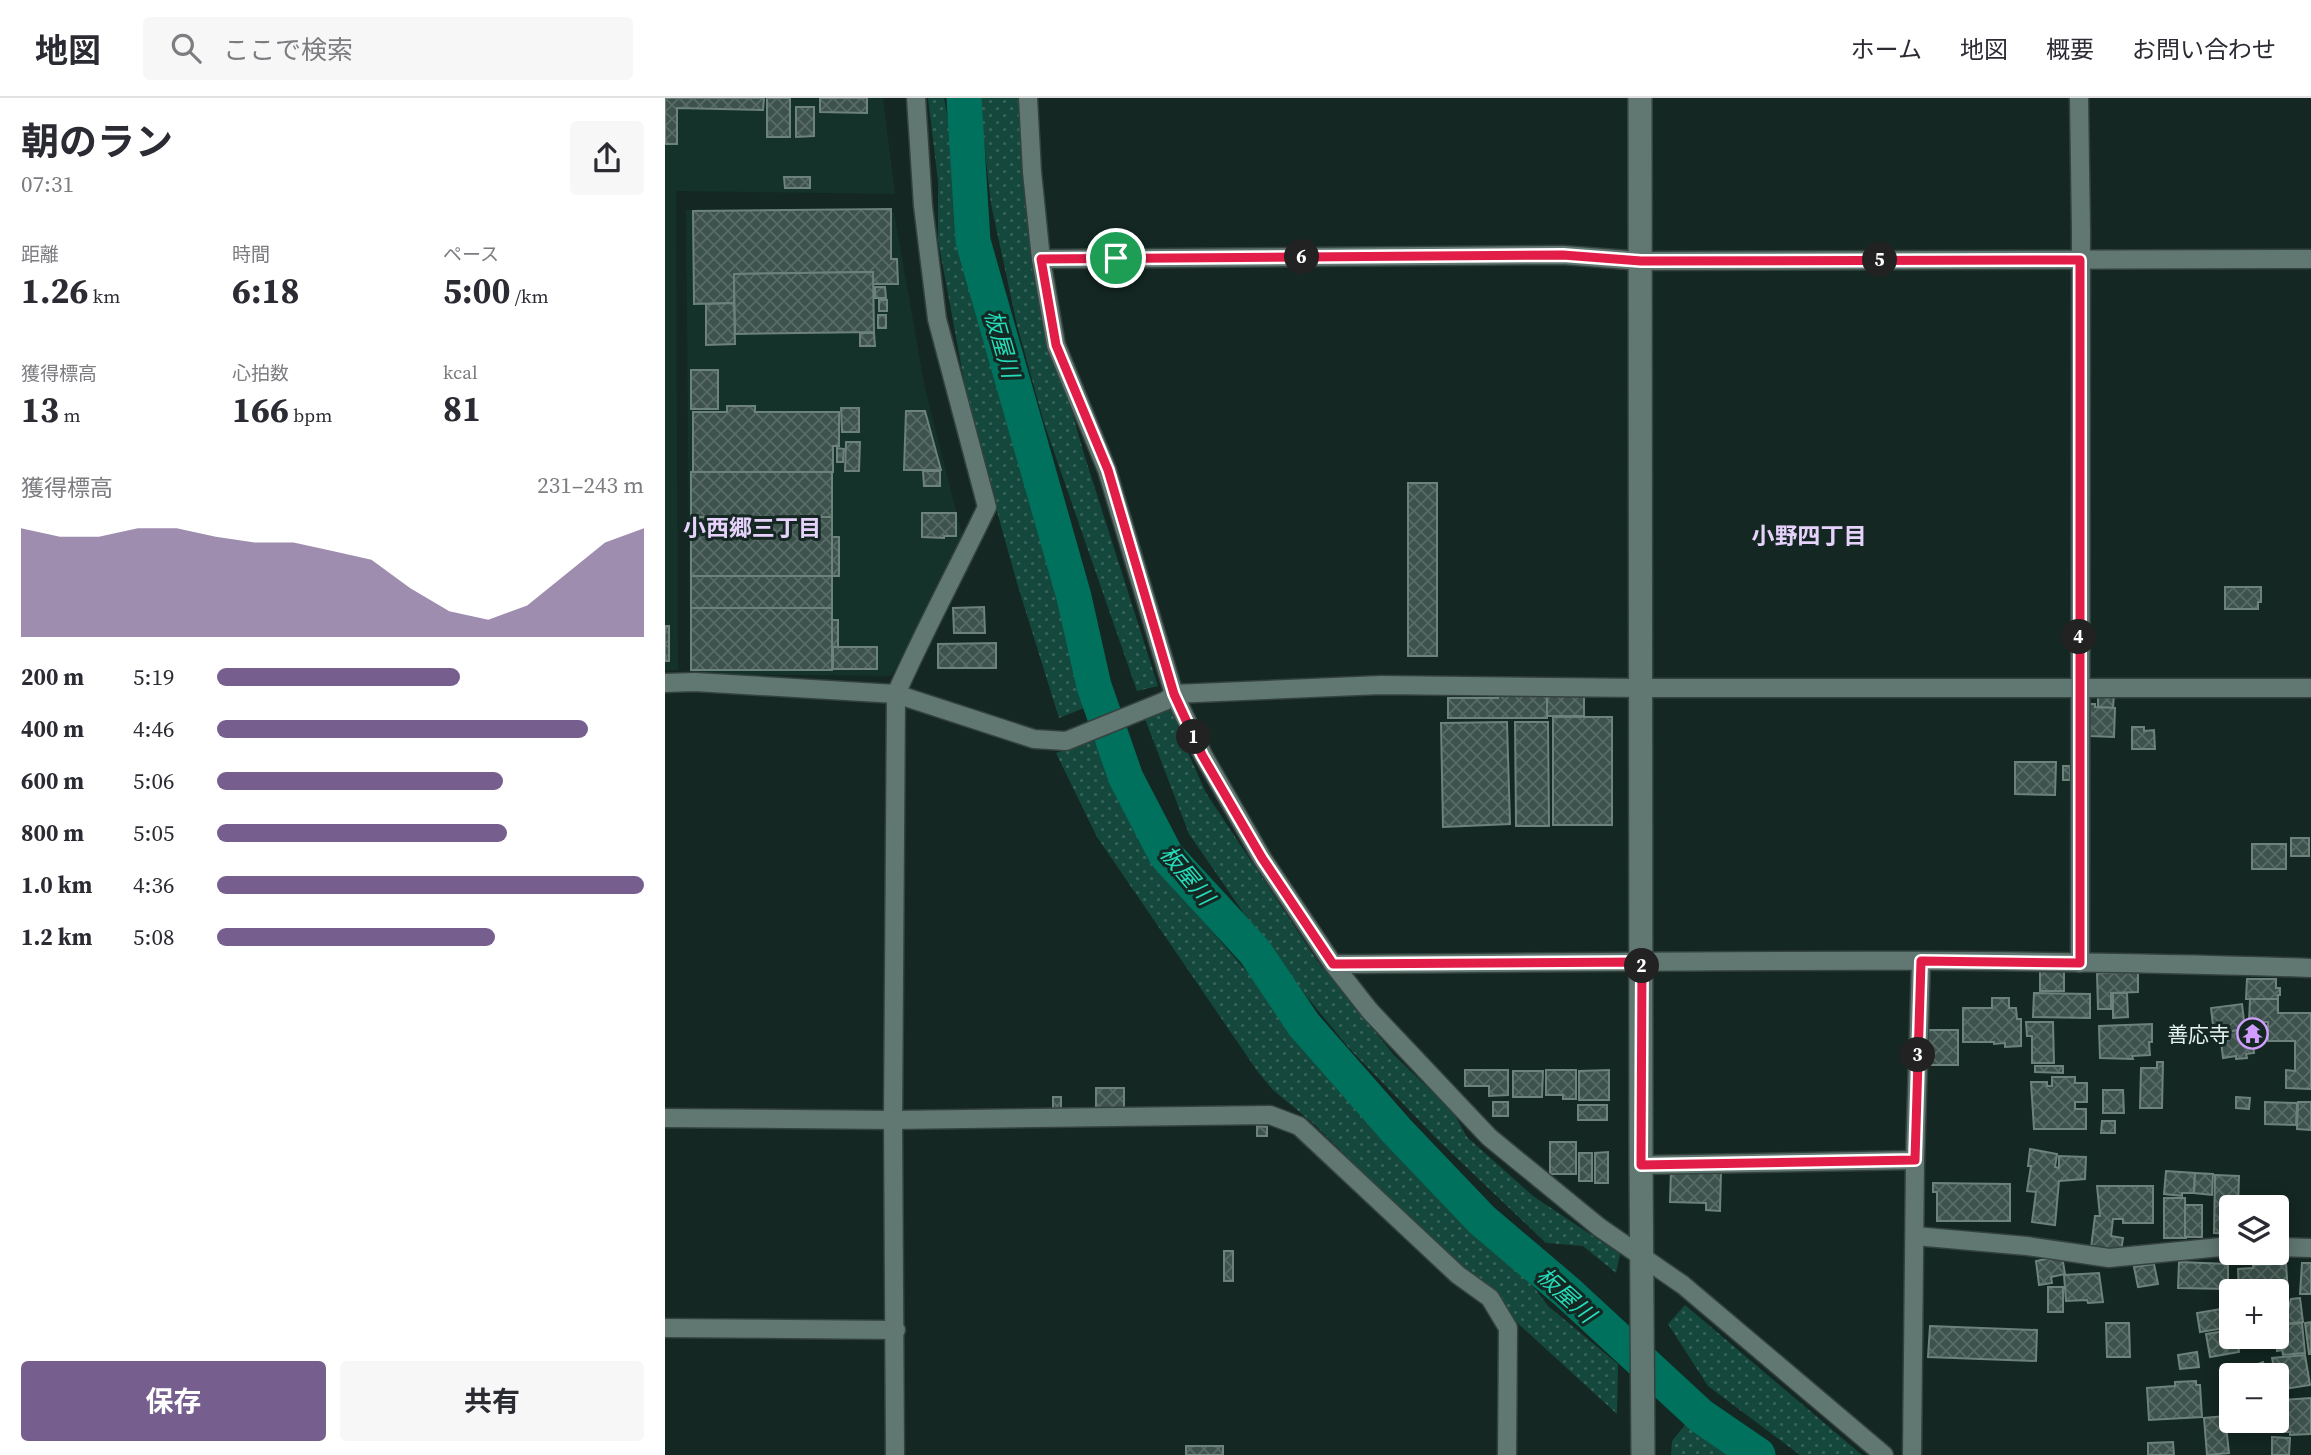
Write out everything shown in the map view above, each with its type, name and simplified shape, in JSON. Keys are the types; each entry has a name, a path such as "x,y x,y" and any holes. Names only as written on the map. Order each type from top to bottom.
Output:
{"street":[{"path":"895,1455 893,1120 897,694 922,637 939,608 987,507 937,319 925,228 916,98"},
{"path":"1028,98 1041,259 1056,345 1108,470 1170,698 1262,858 1333,964 1370,1011 1489,1137 1643,1263 1683,1285 1884,1455"},
{"path":"1640,98 1643,1455"},
{"path":"2079,98 2080,963"},
{"path":"1041,259 1563,255 1641,261 2311,259"},
{"path":"665,683 695,682 897,694 1034,739 1066,741 1170,698 1381,685 1640,688 2311,688"},
{"path":"1333,964 1921,961 2311,968"},
{"path":"1913,1455 1915,1160 1921,961"},
{"path":"665,1118 893,1120 1270,1115 1299,1126 1458,1275 1490,1298 1508,1328 1507,1455"},
{"path":"1641,1165 1915,1160"},
{"path":"1915,1236 2027,1246 2109,1258 2219,1247"},
{"path":"2289,1247 2311,1248"},
{"path":"665,1328 896,1330"}],"shaded area":[{"path":"665,98 883,98 895,194 676,191 678,670 665,670"},
{"path":"928,98 944,98 996,378 1043,523 1084,708 1059,718 1017,583 971,418 938,240 938,181"},
{"path":"979,98 1019,98 1046,320 1084,454 1158,686 1137,691 1044,423 1017,325 991,204"},
{"path":"686,210 894,212 925,388 965,546 891,676 690,674"},
{"path":"1172,709 1181,737 1206,793 1318,962 1394,1055 1453,1112 1467,1137 1533,1196 1620,1254 1616,1273 1583,1246 1546,1243 1439,1141 1349,1048 1274,957 1189,834 1145,719"},
{"path":"1093,739 1143,843 1185,900 1272,1001 1329,1074 1536,1290 1548,1306 1618,1364 1617,1414 1490,1298 1314,1124 1273,1090 1258,1072 1097,837 1056,753"},
{"path":"1685,1305 1862,1455 1800,1455 1708,1386 1668,1324"},
{"path":"1685,1425 1712,1434 1746,1455 1671,1455 1672,1441"}],"building":[{"path":"665,98 764,98 763,110 677,108 677,144 665,144"},
{"path":"767,98 790,98 790,137 767,137"},
{"path":"820,98 867,98 867,113 820,112"},
{"path":"796,107 814,107 814,136 796,137"},
{"path":"784,177 810,177 810,188 785,188"},
{"path":"891,209 891,259 897,259 898,284 873,284 873,272 734,274 734,303 694,304 693,211"},
{"path":"873,272 874,332 735,334 734,274"},
{"path":"875,287 885,287 886,298 875,298"},
{"path":"879,300 887,300 887,311 879,311"},
{"path":"734,303 735,344 706,345 706,304"},
{"path":"878,315 886,315 886,328 878,328"},
{"path":"860,333 874,333 875,346 860,346"},
{"path":"691,370 718,370 718,409 691,409"},
{"path":"727,406 755,406 755,412 839,412 839,446 833,446 833,472 693,472 693,412 727,412"},
{"path":"841,408 859,408 859,432 842,432"},
{"path":"906,411 925,411 941,470 904,470"},
{"path":"846,442 860,442 859,471 845,471"},
{"path":"837,448 844,449 843,462 837,462"},
{"path":"923,471 940,471 940,486 924,486"},
{"path":"691,472 832,472 832,517 691,517"},
{"path":"1408,483 1437,483 1437,656 1408,656"},
{"path":"922,513 956,513 956,536 922,537"},
{"path":"691,517 832,517 832,576 691,576"},
{"path":"832,537 839,537 839,576 832,576"},
{"path":"691,576 832,576 832,608 691,608"},
{"path":"2225,587 2261,587 2258,609 2225,609"},
{"path":"984,607 985,633 954,633 953,608"},
{"path":"691,608 832,608 832,670 691,670"},
{"path":"832,620 838,620 838,647 832,647"},
{"path":"665,626 669,626 669,661 665,661"},
{"path":"996,643 996,668 938,668 938,644"},
{"path":"833,647 877,647 877,669 833,669"},
{"path":"2098,693 2114,694 2113,708 2098,707"},
{"path":"1498,695 1547,695 1547,718 1448,718 1448,698 1498,698"},
{"path":"1547,695 1584,696 1584,716 1547,716"},
{"path":"2089,704 2115,708 2114,737 2090,736 2090,733 2086,733"},
{"path":"1553,717 1612,717 1612,825 1553,825"},
{"path":"1507,722 1510,824 1443,827 1441,723"},
{"path":"1515,722 1548,722 1549,826 1516,826"},
{"path":"2132,727 2144,727 2144,731 2154,730 2155,749 2132,749"},
{"path":"2015,762 2056,762 2055,795 2015,794"},
{"path":"2063,766 2070,766 2070,780 2063,780"},
{"path":"2291,838 2309,838 2309,856 2291,856"},
{"path":"2252,844 2286,844 2286,869 2252,869"},
{"path":"2040,971 2064,971 2064,991 2040,991"},
{"path":"2138,972 2138,992 2111,993 2111,1009 2098,1009 2097,973"},
{"path":"2247,979 2276,979 2276,988 2280,988 2278,999 2246,999"},
{"path":"2034,993 2090,994 2090,1018 2033,1017"},
{"path":"2113,993 2127,993 2128,1017 2113,1018"},
{"path":"1992,998 2009,998 2009,1008 2016,1008 2017,1019 2021,1019 2021,1046 2005,1047 2005,1043 1994,1042 1963,1042 1963,1008 1992,1008"},
{"path":"2250,999 2278,999 2278,1013 2311,1013 2311,1089 2286,1088 2286,1070 2295,1071 2295,1041 2268,1041 2268,1022 2249,1022"},
{"path":"2242,1004 2245,1029 2214,1034 2211,1008"},
{"path":"2026,1022 2053,1022 2054,1063 2032,1063 2032,1036 2027,1036"},
{"path":"2152,1024 2150,1055 2132,1056 2133,1059 2100,1058 2099,1026"},
{"path":"2251,1028 2254,1053 2246,1054 2247,1058 2223,1058 2220,1033"},
{"path":"1927,1030 1958,1030 1958,1065 1928,1065"},
{"path":"2157,1062 2163,1062 2162,1108 2140,1108 2141,1068 2157,1068"},
{"path":"2035,1066 2063,1066 2063,1073 2035,1072"},
{"path":"1465,1070 1508,1070 1508,1095 1489,1096 1489,1086 1465,1086"},
{"path":"1546,1070 1576,1070 1576,1099 1563,1099 1563,1095 1546,1095"},
{"path":"1609,1070 1609,1100 1579,1100 1579,1071"},
{"path":"1513,1071 1543,1071 1542,1097 1513,1097"},
{"path":"2052,1077 2075,1077 2075,1083 2087,1083 2087,1102 2075,1102 2075,1109 2086,1109 2086,1129 2034,1129 2031,1082 2047,1082 2047,1086 2052,1086"},
{"path":"1096,1088 1124,1088 1124,1110 1096,1110"},
{"path":"2103,1090 2123,1090 2124,1113 2103,1113"},
{"path":"1053,1097 1061,1097 1061,1110 1053,1110"},
{"path":"2236,1097 2250,1098 2249,1109 2236,1108"},
{"path":"1493,1102 1508,1102 1508,1116 1493,1116"},
{"path":"2265,1102 2297,1103 2296,1125 2265,1124"},
{"path":"2298,1102 2311,1102 2311,1130 2297,1129"},
{"path":"1578,1105 1607,1105 1607,1120 1578,1120"},
{"path":"2102,1121 2115,1121 2115,1133 2101,1133"},
{"path":"1257,1126 1267,1127 1267,1136 1257,1136"},
{"path":"1550,1142 1576,1142 1576,1174 1550,1174"},
{"path":"2030,1149 2057,1154 2055,1167 2059,1168 2059,1156 2086,1157 2085,1179 2059,1181 2055,1225 2032,1222 2036,1192 2027,1191 2031,1166 2028,1166"},
{"path":"1608,1152 1608,1183 1595,1183 1595,1153"},
{"path":"1579,1153 1592,1153 1592,1181 1579,1181"},
{"path":"1671,1170 1721,1171 1720,1211 1706,1210 1706,1203 1670,1202"},
{"path":"2166,1171 2195,1173 2194,1193 2182,1193 2182,1196 2164,1194"},
{"path":"2195,1173 2213,1174 2212,1195 2194,1193"},
{"path":"2215,1175 2239,1176 2238,1195 2219,1195 2219,1233 2214,1233"},
{"path":"1933,1183 2010,1184 2010,1221 1937,1221 1937,1192 1933,1192"},
{"path":"2097,1186 2153,1186 2153,1223 2123,1223 2123,1219 2113,1219 2111,1236 2123,1238 2121,1252 2091,1248 2095,1216 2100,1216"},
{"path":"2164,1198 2185,1198 2186,1238 2164,1238"},
{"path":"2185,1205 2202,1205 2202,1237 2185,1237"},
{"path":"1224,1251 1233,1251 1233,1281 1224,1281"},
{"path":"2062,1256 2065,1274 2051,1277 2052,1283 2039,1285 2036,1261"},
{"path":"2179,1262 2228,1265 2228,1279 2219,1279 2219,1289 2178,1288"},
{"path":"2302,1263 2311,1263 2311,1294 2300,1294"},
{"path":"2154,1264 2158,1284 2138,1287 2134,1267"},
{"path":"2253,1265 2286,1265 2287,1279 2238,1279 2238,1269 2253,1268"},
{"path":"2099,1273 2103,1302 2066,1301 2064,1275"},
{"path":"2048,1287 2063,1287 2063,1312 2048,1312"},
{"path":"2300,1298 2303,1322 2289,1323 2291,1299"},
{"path":"2219,1309 2219,1329 2200,1332 2197,1313"},
{"path":"2311,1322 2311,1354 2309,1354 2305,1323"},
{"path":"2106,1323 2129,1323 2130,1357 2107,1357"},
{"path":"2302,1323 2305,1353 2283,1355 2282,1350 2277,1351 2277,1349 2289,1349 2289,1324"},
{"path":"1930,1326 2037,1330 2036,1361 1928,1357"},
{"path":"2219,1332 2219,1349 2239,1349 2239,1352 2210,1357 2206,1334"},
{"path":"2197,1352 2199,1367 2180,1369 2178,1355"},
{"path":"2305,1355 2310,1385 2289,1388 2289,1363 2273,1363 2272,1358"},
{"path":"2196,1381 2196,1385 2200,1385 2202,1417 2149,1420 2147,1388"},
{"path":"2311,1398 2311,1434 2290,1435 2289,1399"},
{"path":"2219,1417 2219,1433 2227,1433 2229,1453 2207,1455 2204,1418"},
{"path":"2272,1437 2290,1438 2289,1455 2272,1455"},
{"path":"2173,1442 2174,1455 2148,1455 2148,1443"},
{"path":"1186,1446 1223,1446 1223,1455 1186,1455"}],"waterway":[{"name":"板屋川","path":"964,98 973,241 1074,597 1094,686 1126,778 1166,855 1255,952 1304,1025 1397,1131 1482,1220 1568,1293 1701,1416 1758,1455"}],"place":[{"name":"善応寺","path":"2253,1034"}],"district":[{"name":"小西郷三丁目","path":"752,528"},
{"name":"小野四丁目","path":"1809,536"}],"route":[{"path":"1563,255 1641,261 2080,260 2080,963 1921,961 1915,1160 1641,1165 1642,962 1333,964 1262,858 1202,755 1174,694 1108,470 1056,345 1041,259 1116,258 1563,255"}]}
